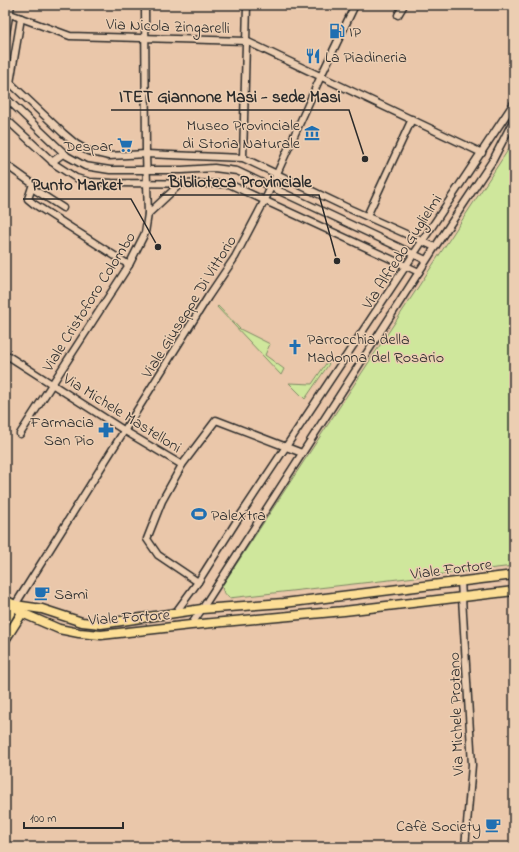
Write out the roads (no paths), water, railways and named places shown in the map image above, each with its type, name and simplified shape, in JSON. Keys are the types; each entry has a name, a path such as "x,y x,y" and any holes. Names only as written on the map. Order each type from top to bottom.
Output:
{"main road":[{"name":"Viale Fortore","path":"15,605 42,609 82,622 101,624 176,612 284,603 514,575"},
{"name":"Viale Fortore","path":"15,605 22,613 59,629 92,635 116,634 191,625 344,611 514,591"},
{"path":"344,596 344,611"},
{"path":"5,600 15,605 5,622"},
{"path":"5,640 22,613"}],"street":[{"path":"5,39 11,5"},
{"name":"Viale Cristoforo Colombo","path":"20,434 129,265 145,233 148,214 146,170 145,5"},
{"path":"243,158 247,5"},
{"name":"Viale Giuseppe Di Vittorio","path":"15,605 208,297 235,257 265,200 320,76 355,5"},
{"path":"398,15 404,5"},
{"name":"Via Nicola Zingarelli","path":"10,14 70,36 246,41 482,153"},
{"path":"10,83 21,18"},
{"path":"5,78 63,133 76,144 88,151 108,156 146,154 243,158 434,247"},
{"path":"5,97 64,153 85,166 110,170 225,169 237,171 426,260"},
{"name":"Via Alfredo Guglielmi","path":"176,612 198,582 405,266 514,103"},
{"path":"5,118 52,162 76,178 90,182 112,183 229,184 419,272"},
{"path":"367,216 412,119"},
{"name":"Via Alfredo Guglielmi","path":"191,625 434,247 493,160 514,119"},
{"path":"52,162 64,153"},
{"path":"5,164 32,184 28,199 34,204 129,265"},
{"path":"148,214 180,184"},
{"path":"32,188 63,208"},
{"path":"450,200 461,207"},
{"name":"Via Michele Mastelloni","path":"5,354 125,431 182,465 216,420 302,453"},
{"path":"182,465 162,501 147,539 158,555 198,582"},
{"name":"Via Michele Protano","path":"461,581 472,765 465,847"}],"place":[{"name":"IP","path":"337,31"},
{"name":"La Piadineria","path":"313,56"},
{"name":"Museo Provinciale di Storia Naturale","path":"312,133"},
{"name":"Despar","path":"125,145"},
{"name":"ITET Giannone Masi - sede Masi","path":"365,159"},
{"name":"Punto Market","path":"158,247"},
{"name":"Biblioteca Provinciale","path":"337,261"},
{"name":"Parrocchia della Madonna del Rosario","path":"295,347"},
{"name":"Farmacia San Pio","path":"106,430"},
{"name":"PaleXtra","path":"199,514"},
{"name":"Samì","path":"42,593"},
{"name":"Cafè Society","path":"493,825"}]}
